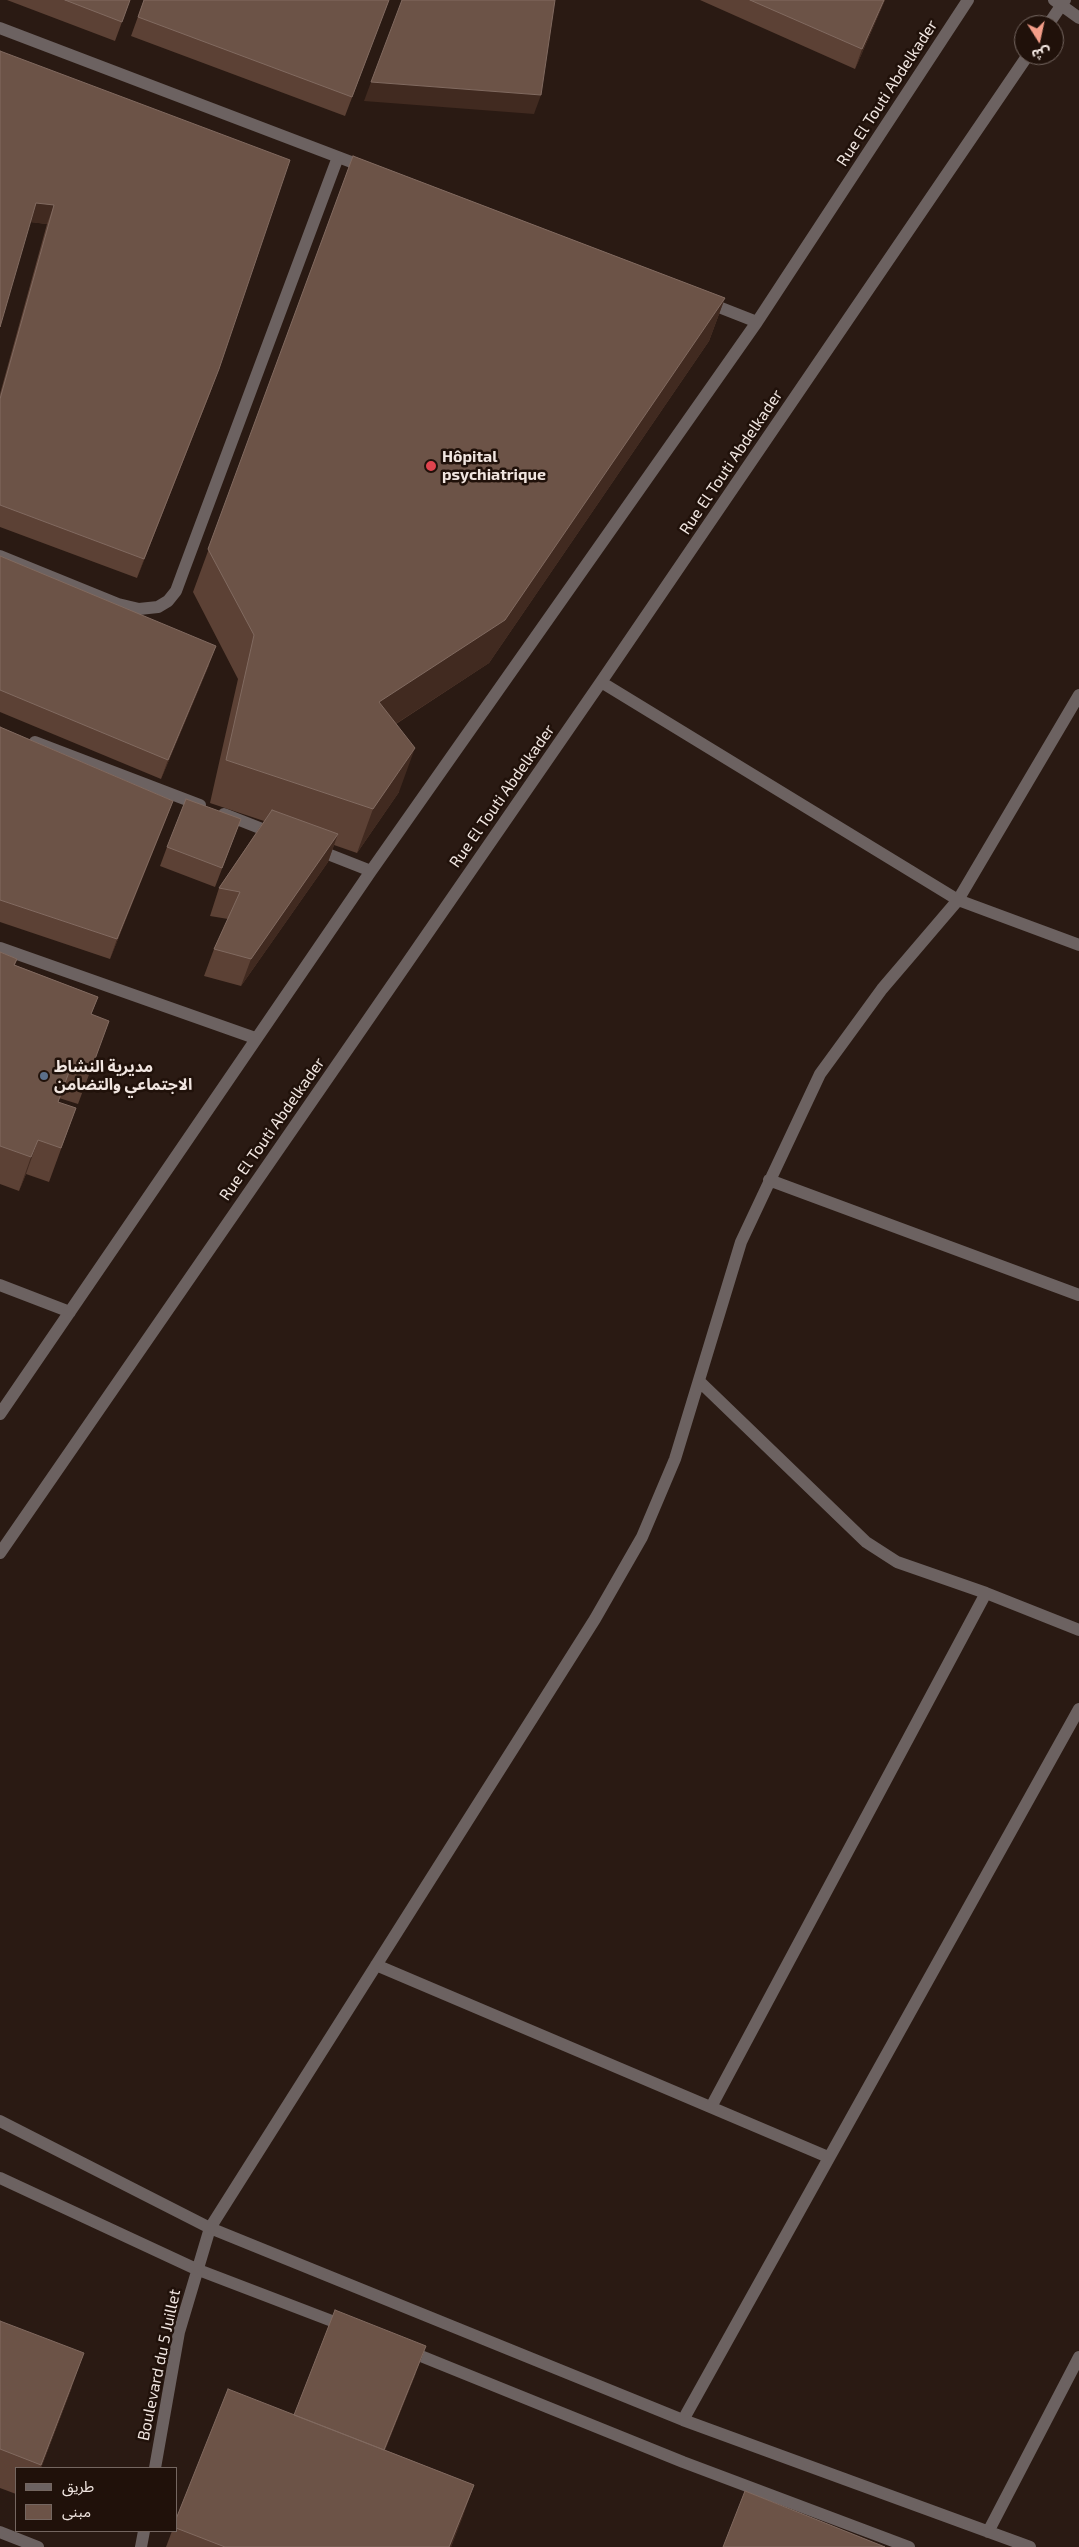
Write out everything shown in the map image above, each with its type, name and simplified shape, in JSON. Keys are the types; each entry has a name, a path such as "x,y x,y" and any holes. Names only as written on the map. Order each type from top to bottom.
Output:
{"street":[{"name":"Rue El Touti Abdelkader","path":"0,1414 255,1038 756,322 968,0"},
{"path":"1053,15 1060,2 1079,18"},
{"path":"0,28 383,175"},
{"name":"Rue El Touti Abdelkader","path":"0,1553 601,682 1021,65"},
{"path":"0,556 118,604 139,609 158,607 168,600 176,590 184,572 338,157"},
{"path":"693,297 756,322"},
{"path":"601,682 958,900 1079,945"},
{"name":"Boulevard du 5 Juillet","path":"155,2467 178,2332 210,2228 595,1619 642,1537 675,1458 742,1242 769,1180 820,1074 882,989 958,900 1079,695"},
{"path":"27,739 287,838"},
{"path":"306,846 371,871"},
{"path":"0,948 255,1038"},
{"path":"769,1180 1079,1295"},
{"path":"0,1285 70,1312"},
{"path":"699,1381 866,1542 897,1562 986,1593 1079,1630"},
{"path":"711,2107 986,1593"},
{"path":"683,2420 1079,1709"},
{"path":"376,1965 828,2157"},
{"path":"0,2121 210,2228 683,2420 1030,2547"},
{"path":"0,2178 196,2269 353,2329"},
{"path":"398,2347 683,2462 909,2547"},
{"path":"988,2532 1079,2357"},
{"path":"0,2532 38,2547"},
{"path":"141,2547 144,2532"}],"building":[{"path":"65,0 130,0 122,22"},
{"path":"144,0 389,0 352,97 138,17"},
{"path":"402,0 555,0 541,95 371,82"},
{"path":"750,0 884,0 862,49"},
{"path":"0,51 290,160 219,369 144,559 0,505 0,399 54,205 36,203 0,327"},
{"name":"Hôpital psychiatrique","path":"353,156 725,298 505,620 379,702 415,748 373,809 226,760 254,635 208,549"},
{"path":"0,556 216,646 168,760 0,690"},
{"path":"0,727 173,801 117,939 0,900"},
{"path":"186,799 241,819 222,868 167,847"},
{"path":"272,810 338,834 251,959 214,949 240,892 219,888"},
{"name":"مديرية النشاط الاجتماعي والتضامن","path":"0,952 17,959 14,965 98,997 91,1014 109,1021 91,1070 72,1064 58,1102 76,1108 61,1148 38,1140 31,1157 0,1146"},
{"path":"335,2310 426,2346 384,2450 294,2415"},
{"path":"0,2321 84,2353 41,2465 0,2449"},
{"path":"228,2389 474,2485 449,2547 225,2547 178,2529 178,2514"},
{"path":"745,2491 885,2547 723,2547"}],"place":[{"name":"Hôpital psychiatrique","path":"431,466"},
{"name":"مديرية النشاط الاجتماعي والتضامن","path":"44,1076"}]}
